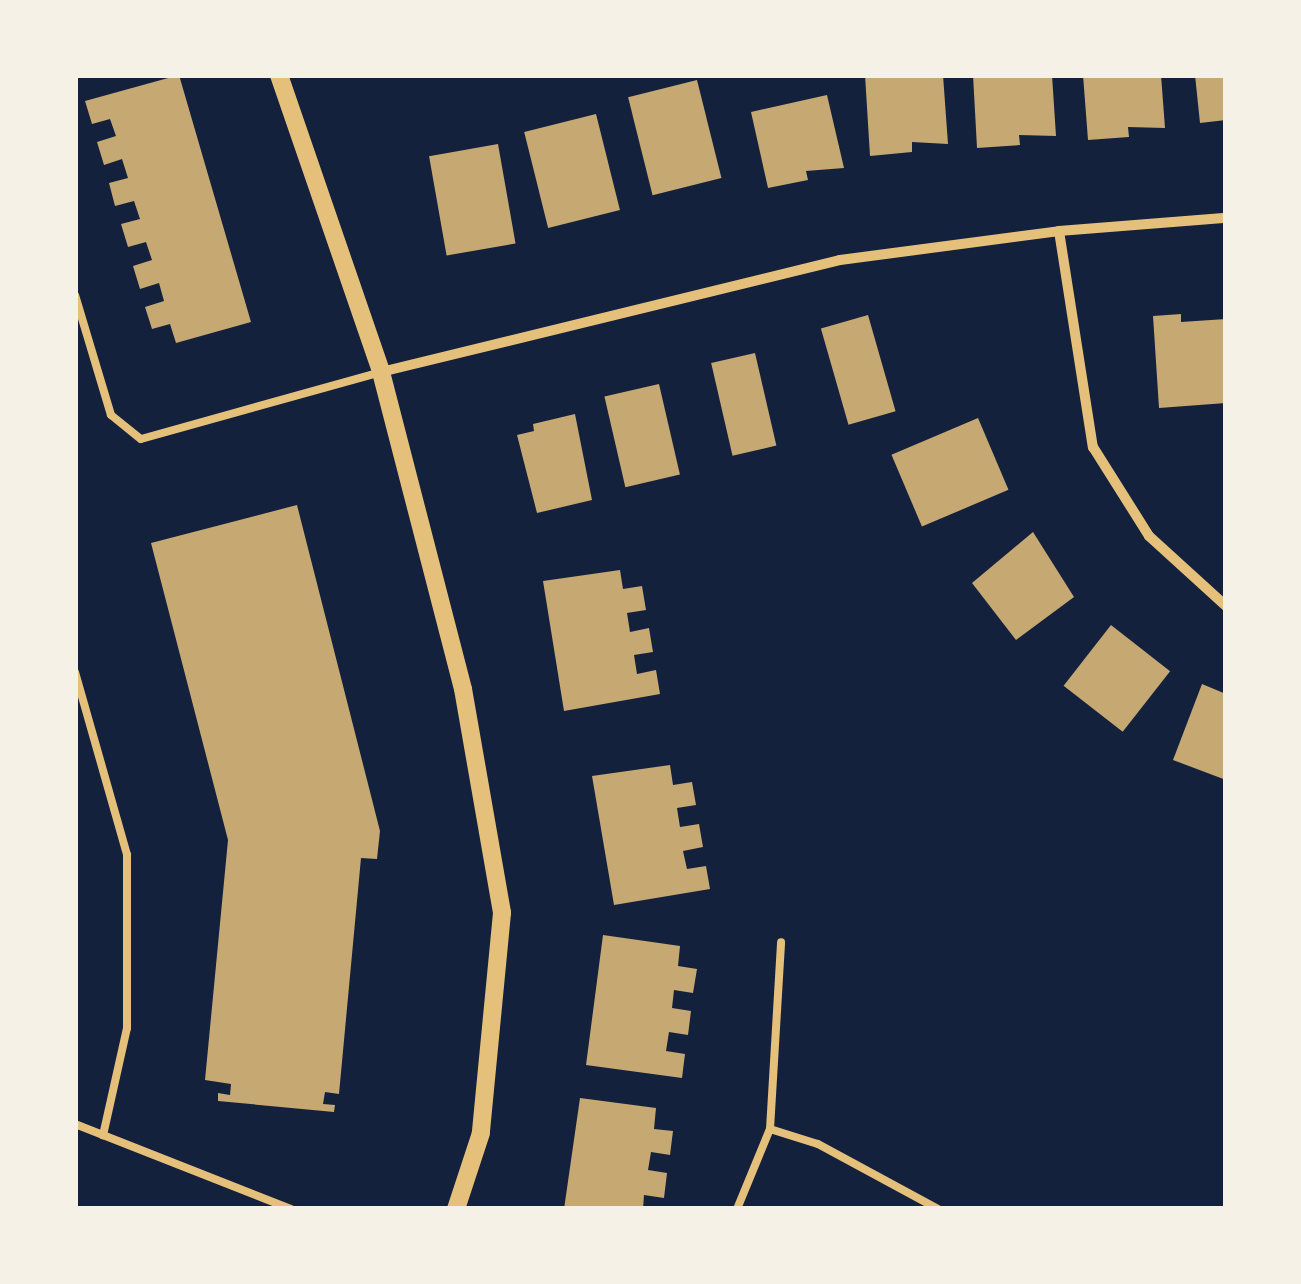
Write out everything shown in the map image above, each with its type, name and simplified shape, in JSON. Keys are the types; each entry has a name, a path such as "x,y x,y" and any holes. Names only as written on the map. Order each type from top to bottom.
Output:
{"street":[{"path":"279,75 381,372 463,689 502,913 481,1133 456,1209"},
{"path":"381,372 840,260 1059,231 1226,218"},
{"path":"1059,231 1094,446 1149,536 1226,606"}],"lane":[{"path":"75,294 111,415 141,439 381,372"},
{"path":"75,672 126,855 127,1028 103,1135"},
{"path":"738,1209 770,1129 781,942"},
{"path":"75,1124 292,1209"},
{"path":"770,1129 818,1144 938,1209"}],"building":[{"path":"179,75 251,322 176,343 170,324 152,329 145,307 164,301 159,283 140,289 133,266 152,260 146,242 128,247 121,224 140,219 134,201 115,206 109,183 128,178 122,159 104,165 97,142 116,136 110,119 92,124 85,101"},
{"path":"865,75 943,75 948,144 912,142 912,152 870,156"},
{"path":"973,75 1052,75 1056,136 1019,135 1020,145 977,148"},
{"path":"1083,75 1161,75 1165,128 1128,127 1129,137 1088,140"},
{"path":"1195,75 1226,75 1226,120 1200,123"},
{"path":"697,80 721,178 653,195 628,97"},
{"path":"827,95 844,168 806,171 808,180 768,188 751,112"},
{"path":"596,114 620,210 548,228 524,132"},
{"path":"498,144 516,243 447,256 429,156"},
{"path":"1181,314 1181,322 1226,319 1226,403 1159,408 1153,316"},
{"path":"868,315 896,411 848,425 821,329"},
{"path":"755,353 776,446 733,456 711,363"},
{"path":"659,384 680,475 625,487 604,397"},
{"path":"575,414 592,500 537,513 517,435 534,431 533,424"},
{"path":"978,418 1008,490 922,527 891,455"},
{"path":"297,505 380,831 377,859 361,858 339,1094 325,1092 323,1104 335,1105 334,1112 218,1101 218,1093 230,1095 231,1084 205,1080 228,840 151,543"},
{"path":"1033,532 1074,597 1016,640 972,583"},
{"path":"620,570 623,589 642,586 646,610 627,613 630,632 649,628 653,652 634,655 637,674 656,670 660,694 564,711 543,581"},
{"path":"1111,625 1170,671 1123,732 1064,686"},
{"path":"1202,684 1226,694 1226,780 1173,760"},
{"path":"670,765 673,785 692,782 696,805 677,808 680,827 699,824 703,847 683,851 687,869 706,866 710,889 614,905 592,776"},
{"path":"603,935 680,946 678,966 697,969 693,993 674,990 672,1008 691,1011 688,1035 669,1032 666,1051 685,1054 682,1078 586,1065"},
{"path":"580,1098 656,1108 654,1129 673,1131 670,1155 651,1152 648,1170 667,1173 664,1198 644,1195 643,1209 564,1209"}]}
